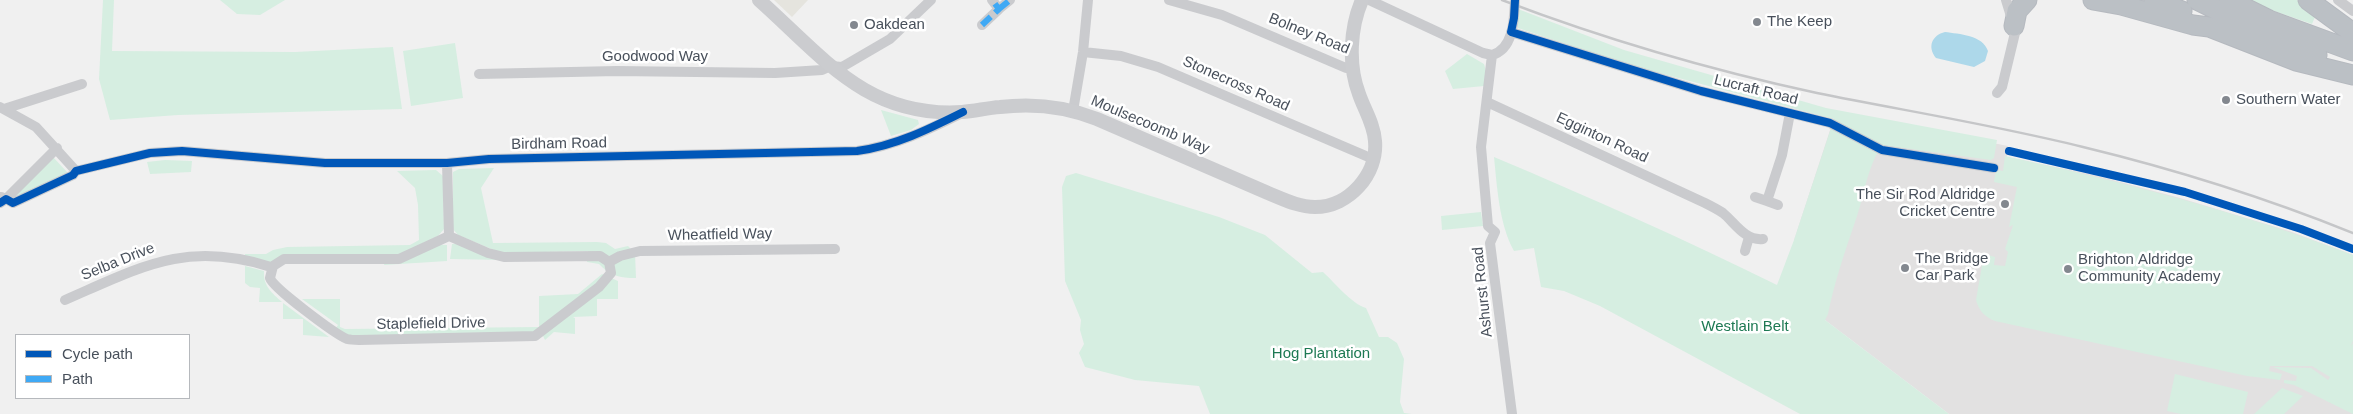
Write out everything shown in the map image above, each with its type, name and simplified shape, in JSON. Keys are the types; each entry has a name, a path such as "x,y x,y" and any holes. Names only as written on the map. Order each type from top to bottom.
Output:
{"highway":[{"path":"2014,26 2018,11 2027,0"},
{"path":"2093,0 2122,5 2193,25 2209,26"},
{"path":"2154,0 2195,16 2209,26 2296,60 2353,75"},
{"path":"2197,0 2268,34 2353,70"},
{"path":"2229,0 2277,23 2353,51"},
{"path":"2308,0 2353,33"}],"street":[{"name":"Moulsecoomb Way","path":"759,0 831,66 864,91 898,106 920,110 963,112 1030,105 1073,111 1097,119 1302,206 1325,206 1348,196 1363,182 1373,159 1375,147 1374,134 1358,93 1352,67 1355,31 1362,0"},
{"name":"Goodwood Way","path":"479,74 617,71 775,73 822,70 831,66 842,67 885,42 931,0"},
{"path":"992,0 1000,9"},
{"path":"982,25 1010,0"},
{"path":"1073,111 1083,52 1088,0"},
{"name":"Bolney Road","path":"1169,0 1222,14 1346,68 1352,67"},
{"path":"1368,0 1477,50 1492,55 1504,48 1511,32 1514,18 1514,0"},
{"path":"1997,93 2002,87 2014,26 2006,0"},
{"path":"2338,0 2353,11"},
{"name":"Lucraft Road","path":"1511,32 1701,91 1830,123 1882,150 1994,168"},
{"name":"Stonecross Road","path":"1083,52 1121,56 1158,67 1373,159"},
{"name":"Ashurst Road","path":"1492,55 1482,135 1482,173 1488,226 1495,232 1490,243 1512,414"},
{"path":"2,108 82,84"},
{"name":"Egginton Road","path":"1487,102 1703,207 1723,214 1750,237"},
{"path":"2,108 36,127 76,171"},
{"name":"Birdham Road","path":"2,200 13,202 73,176 76,171 150,153 182,151 252,159 325,163 447,163 489,159 857,151 880,147 909,137 963,112"},
{"path":"1767,201 1782,155 1790,113"},
{"path":"2,200 57,148"},
{"path":"447,163 449,236"},
{"path":"1755,197 1778,205"},
{"path":"271,267 277,262 286,259 399,259 449,236 488,254 504,258 595,256 603,257 609,262"},
{"path":"1745,251 1750,237 1763,239"},
{"name":"Wheatfield Way","path":"609,262 620,256 640,251 835,248"},
{"name":"Selba Drive","path":"65,300 160,260 178,257 201,255 220,257 271,267"},
{"name":"Staplefield Drive","path":"271,267 271,282 278,290 349,339 520,338 539,334 600,287 610,277 611,268 609,262"}],"shaded area":[{"path":"774,0 808,0 792,17"},
{"name":"Brighton Aldridge Community Academy","path":"1834,118 1937,132 2008,146 2007,157 2094,175 2180,198 2289,231 2353,255 2353,414 1949,414 1825,320 1794,240"}],"green space":[{"path":"103,0 114,0 112,51 295,52 393,47 402,109 178,115 110,120 99,79"},
{"path":"220,0 285,0 260,15 237,14"},
{"path":"2249,0 2297,0 2315,17 2312,24 2268,9"},
{"name":"Westlain Belt","path":"1518,9 1624,50 1826,108 1997,140 1994,158 1991,160 1882,145 1872,164 1825,320 1949,414 1800,414 1600,306 1564,291 1541,287 1534,248 1514,251 1505,229 1494,157 1707,251 1777,285 1834,119 1629,65 1518,28"},
{"path":"455,43 463,98 411,106 403,51"},
{"path":"1467,54 1484,64 1486,71 1484,86 1453,89 1445,71"},
{"path":"881,110 918,120 919,124 911,130 891,136"},
{"path":"2005,156 2094,176 2181,199 2268,225 2353,255 2353,341 2350,347 2353,343 2353,414 2294,385 2284,383 2284,380 2296,381 2297,376 2273,367 2311,368 2328,380 2330,377 2312,366 2270,366 2269,371 2282,374 2280,380 2247,376 1988,318 1976,300 1984,254 1995,257 1994,265 2005,266 2008,252 2005,249 2013,225 2009,227 2017,187 1994,182 1996,170 2003,171"},
{"path":"53,157 67,172 66,175 14,199 13,195"},
{"path":"165,160 192,161 191,172 150,174 147,162"},
{"path":"494,168 481,188 493,243 597,242 606,243 615,249 628,246 635,253 636,278 616,276 599,264 587,262 588,251 501,253 458,235 453,229 453,172 459,169"},
{"path":"436,170 443,176 444,229 438,236 421,244 447,245 447,261 384,265 387,256 269,264 245,258 245,254 266,254 273,250 287,247 410,245 419,240 418,205 415,188 397,171"},
{"name":"Hog Plantation","path":"1076,173 1219,217 1265,235 1312,273 1323,272 1349,298 1366,308 1379,337 1388,337 1397,343 1404,359 1400,402 1404,413 1412,414 1210,414 1199,386 1135,380 1085,367 1079,353 1084,344 1080,330 1081,320 1065,281 1062,187 1066,176"},
{"path":"1481,212 1483,226 1442,230 1441,216"},
{"path":"452,244 456,244 502,260 450,259"},
{"path":"245,266 264,271 267,285 282,302 259,302 260,288 250,287 245,283"},
{"path":"602,274 618,281 618,299 597,299 597,316 573,317 575,318 575,334 554,332 545,340 540,330 535,334 348,337 335,329 338,325 302,299 340,299 340,327 345,329 539,327 539,296 578,294"},
{"path":"283,303 329,337 303,335 303,319 283,319"},
{"path":"2175,374 2248,392 2243,414 2181,414 2167,411"},
{"path":"2282,388 2303,396 2284,414 2254,414"}],"water":[{"path":"1945,32 1976,38 1988,51 1985,61 1974,67 1936,58 1931,46 1932,42 1937,36"}],"railway":[{"path":"1502,0 1579,28 1737,74 1817,93 2017,132 2151,165 2253,196 2353,233"}],"marked path":[{"path":"982,25 999,9 992,0"},
{"path":"999,9 1010,0"}],"cycle path":[{"path":"1515,0 1511,32 1701,91 1830,123 1882,150 1994,168"},
{"path":"0,203 6,199 13,203 73,175 76,171 150,153 182,151 325,163 447,163 489,159 857,151 898,141 963,112"},
{"path":"2009,151 2185,192 2301,229 2353,249"}],"place":[{"name":"The Keep","path":"1757,22"},
{"name":"Oakdean","path":"854,25"},
{"name":"Southern Water","path":"2226,100"},
{"name":"The Sir Rod Aldridge Cricket Centre","path":"2005,204"},
{"name":"The Bridge Car Park","path":"1905,268"},
{"name":"Brighton Aldridge Community Academy","path":"2068,269"}]}
